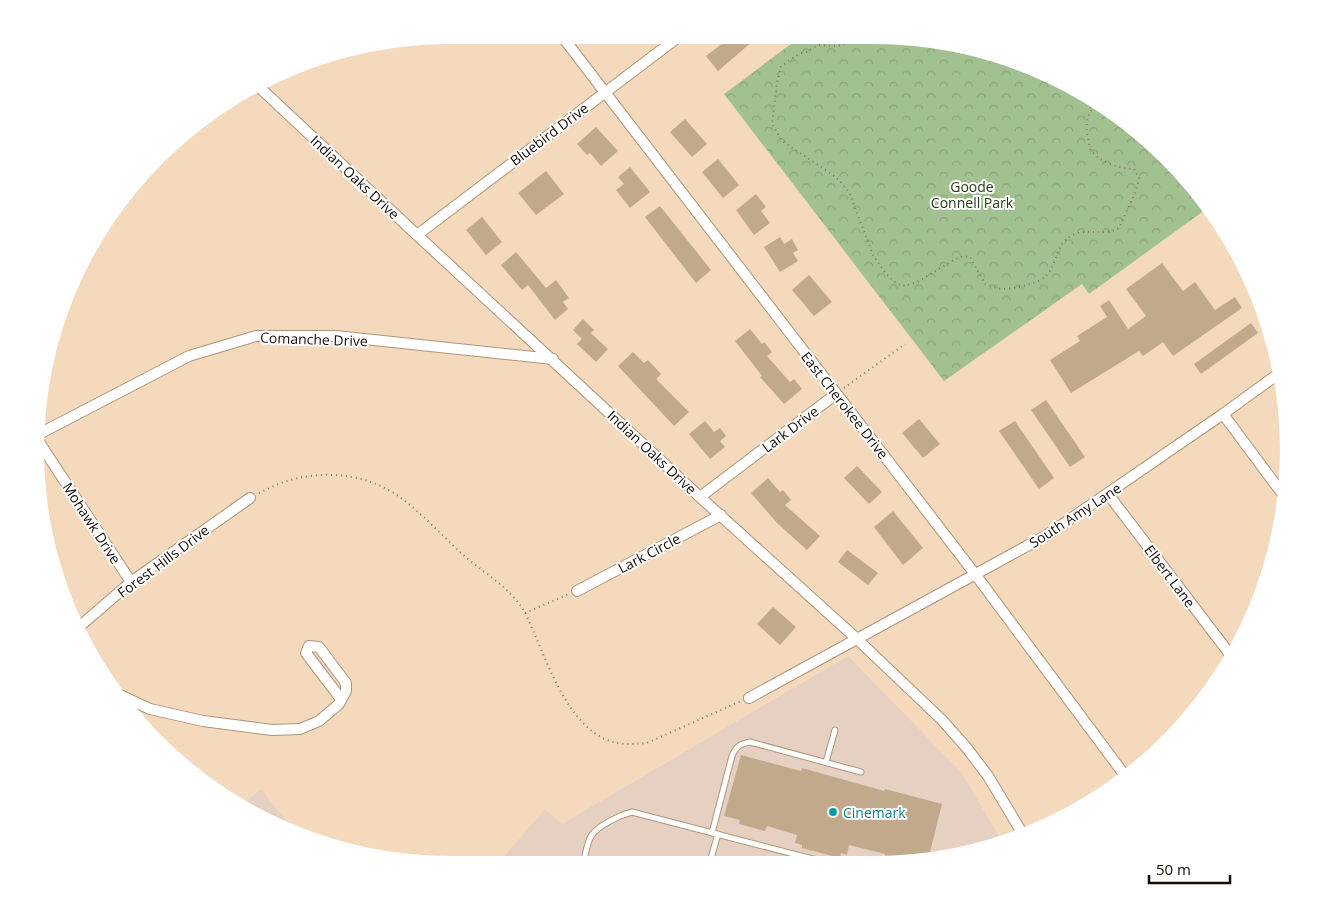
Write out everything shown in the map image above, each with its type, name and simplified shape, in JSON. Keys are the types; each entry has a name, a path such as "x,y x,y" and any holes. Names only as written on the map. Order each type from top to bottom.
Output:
{"street":[{"name":"East Cherokee Drive","path":"568,44 975,574 1122,771"},
{"name":"Bluebird Drive","path":"417,235 669,44"},
{"name":"Indian Oaks Drive","path":"262,90 720,515 857,638 942,720 988,776 1020,829"},
{"name":"Comanche Drive","path":"45,431 189,356 256,336 336,336 553,359"},
{"name":"South Amy Lane","path":"857,638 1047,536 1273,378"},
{"name":"Lark Drive","path":"700,496 836,394"},
{"path":"1223,414 1278,488"},
{"name":"Mohawk Drive","path":"44,450 132,582"},
{"name":"Elbert Lane","path":"1108,494 1227,651"},
{"name":"Forest Hills Drive","path":"83,624 132,582 250,498"},
{"name":"Lark Circle","path":"578,591 720,515"},
{"path":"750,698 857,638"},
{"path":"130,700 150,709 203,721 272,730 300,729 318,721 339,704 342,699 346,691 346,683 319,647 309,646 306,653 342,699"}],"lane":[{"path":"826,762 835,730"},
{"path":"711,856 732,756 735,748 742,744 750,742 861,772"},
{"path":"585,856 592,832 596,828 624,813 632,812 801,856"}],"path":[{"path":"843,44 838,46 818,45 799,54 781,66 772,124 782,141 830,172 849,192 873,255 886,274 897,284 906,286 917,282 942,266 963,256 970,257 985,284 1003,289 1040,281 1048,274 1061,245 1068,237 1078,232 1105,233 1115,231 1123,223 1136,191 1139,178 1134,169 1106,162 1090,150 1086,130 1087,116 1092,107"},
{"path":"836,394 905,344"},
{"path":"250,498 285,481 312,475 346,475 368,480 403,499 520,604 557,683 575,714 597,734 612,742 630,745 647,742 750,698"},
{"path":"525,613 578,591"}],"shaded area":[{"path":"848,656 961,772 999,837 927,853 901,855 505,856 545,809 562,824"},
{"path":"261,789 286,821 270,814 246,801"}],"green space":[{"name":"Goode Connell Park","path":"791,44 901,45 927,47 979,58 1005,65 1054,86 1100,112 1142,145 1161,163 1203,212 1089,294 1082,284 944,381 724,94"}],"building":[{"path":"721,44 750,44 718,71 706,56"},
{"path":"685,119 707,144 692,157 670,132"},
{"path":"596,127 618,151 601,166 590,153 587,155 577,144"},
{"path":"718,159 739,185 723,198 702,172"},
{"path":"630,167 650,192 630,208 616,190 624,184 618,177"},
{"path":"546,171 564,194 536,215 518,193"},
{"path":"756,194 766,207 761,211 770,223 754,235 736,210"},
{"path":"660,206 711,270 696,283 645,217"},
{"path":"482,217 502,242 486,255 466,230"},
{"path":"780,237 784,244 792,239 798,250 793,253 798,261 780,272 764,247"},
{"path":"516,252 546,288 556,280 569,298 563,302 568,309 555,320 528,285 522,290 501,265"},
{"path":"1162,263 1183,291 1195,282 1215,310 1235,297 1242,308 1173,356 1163,342 1143,356 1139,351 1071,393 1050,360 1080,341 1077,336 1107,317 1100,306 1109,300 1128,329 1146,316 1126,289"},
{"path":"809,275 832,302 814,316 792,290"},
{"path":"583,319 594,330 591,333 608,349 596,362 577,344 582,339 573,330"},
{"path":"1251,323 1258,333 1201,374 1194,364"},
{"path":"750,329 762,344 764,342 772,352 767,356 790,382 794,379 802,389 784,404 760,377 762,376 735,341"},
{"path":"633,352 644,363 648,360 661,374 656,379 689,412 674,426 618,366"},
{"path":"1046,400 1085,457 1070,467 1031,410"},
{"path":"919,419 940,444 923,458 902,433"},
{"path":"705,421 714,432 720,428 726,436 720,441 725,447 710,459 689,434"},
{"path":"1015,421 1054,478 1039,489 999,431"},
{"path":"857,466 882,492 869,504 844,478"},
{"path":"768,478 780,492 783,490 791,500 785,505 820,536 807,550 777,523 751,493"},
{"path":"893,511 923,548 903,565 874,527"},
{"path":"847,550 878,573 868,585 838,562"},
{"path":"773,607 796,627 780,645 757,624"},
{"name":"Cinemark","path":"741,755 801,771 802,768 884,791 885,789 942,804 930,852 901,855 885,856 885,854 849,845 847,855 841,853 840,856 832,856 802,848 802,845 795,843 797,835 767,826 765,831 739,824 740,820 724,816"}],"place":[{"name":"Cinemark","path":"833,812"}]}
